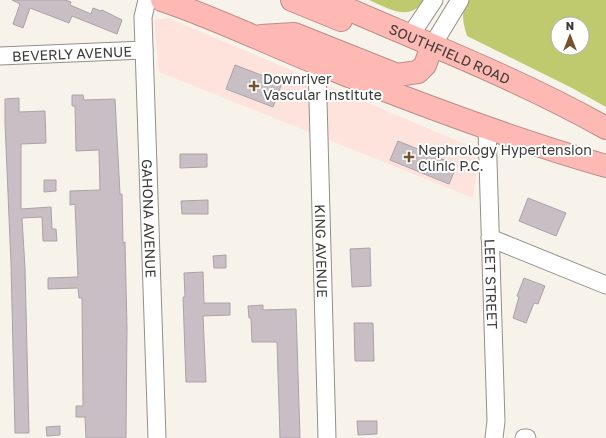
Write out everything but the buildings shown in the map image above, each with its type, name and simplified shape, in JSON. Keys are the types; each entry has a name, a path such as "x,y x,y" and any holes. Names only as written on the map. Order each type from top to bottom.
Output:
{"highway":[{"path":"162,0 188,4 317,63 487,129 606,166"},
{"path":"292,0 348,23 402,33"},
{"name":"SOUTHFIELD ROAD","path":"327,0 571,108 606,120"},
{"path":"256,36 294,34 397,75 418,72 425,66 432,46"},
{"name":"SOUTHFIELD ROAD","path":"571,108 606,128"},
{"path":"564,154 606,173"}],"street":[{"name":"GAHONA AVENUE","path":"147,0 143,17 157,438"},
{"path":"402,33 434,0"},
{"path":"432,46 460,0"},
{"name":"BEVERLY AVENUE","path":"0,56 144,50"},
{"name":"KING AVENUE","path":"317,63 327,438"},
{"name":"LEET STREET","path":"487,129 496,421 494,438"},
{"path":"490,238 606,284"}],"shaded area":[{"path":"168,18 479,150 473,198 159,72 154,20"}],"green space":[{"path":"369,0 424,0 412,11 398,12"},
{"path":"468,0 606,0 606,107 572,88 467,36 463,18 464,9"}],"place":[{"name":"Downriver Vascular Institute","path":"254,86"},
{"name":"Nephrology Hypertension Clinic P.C.","path":"409,157"}]}
